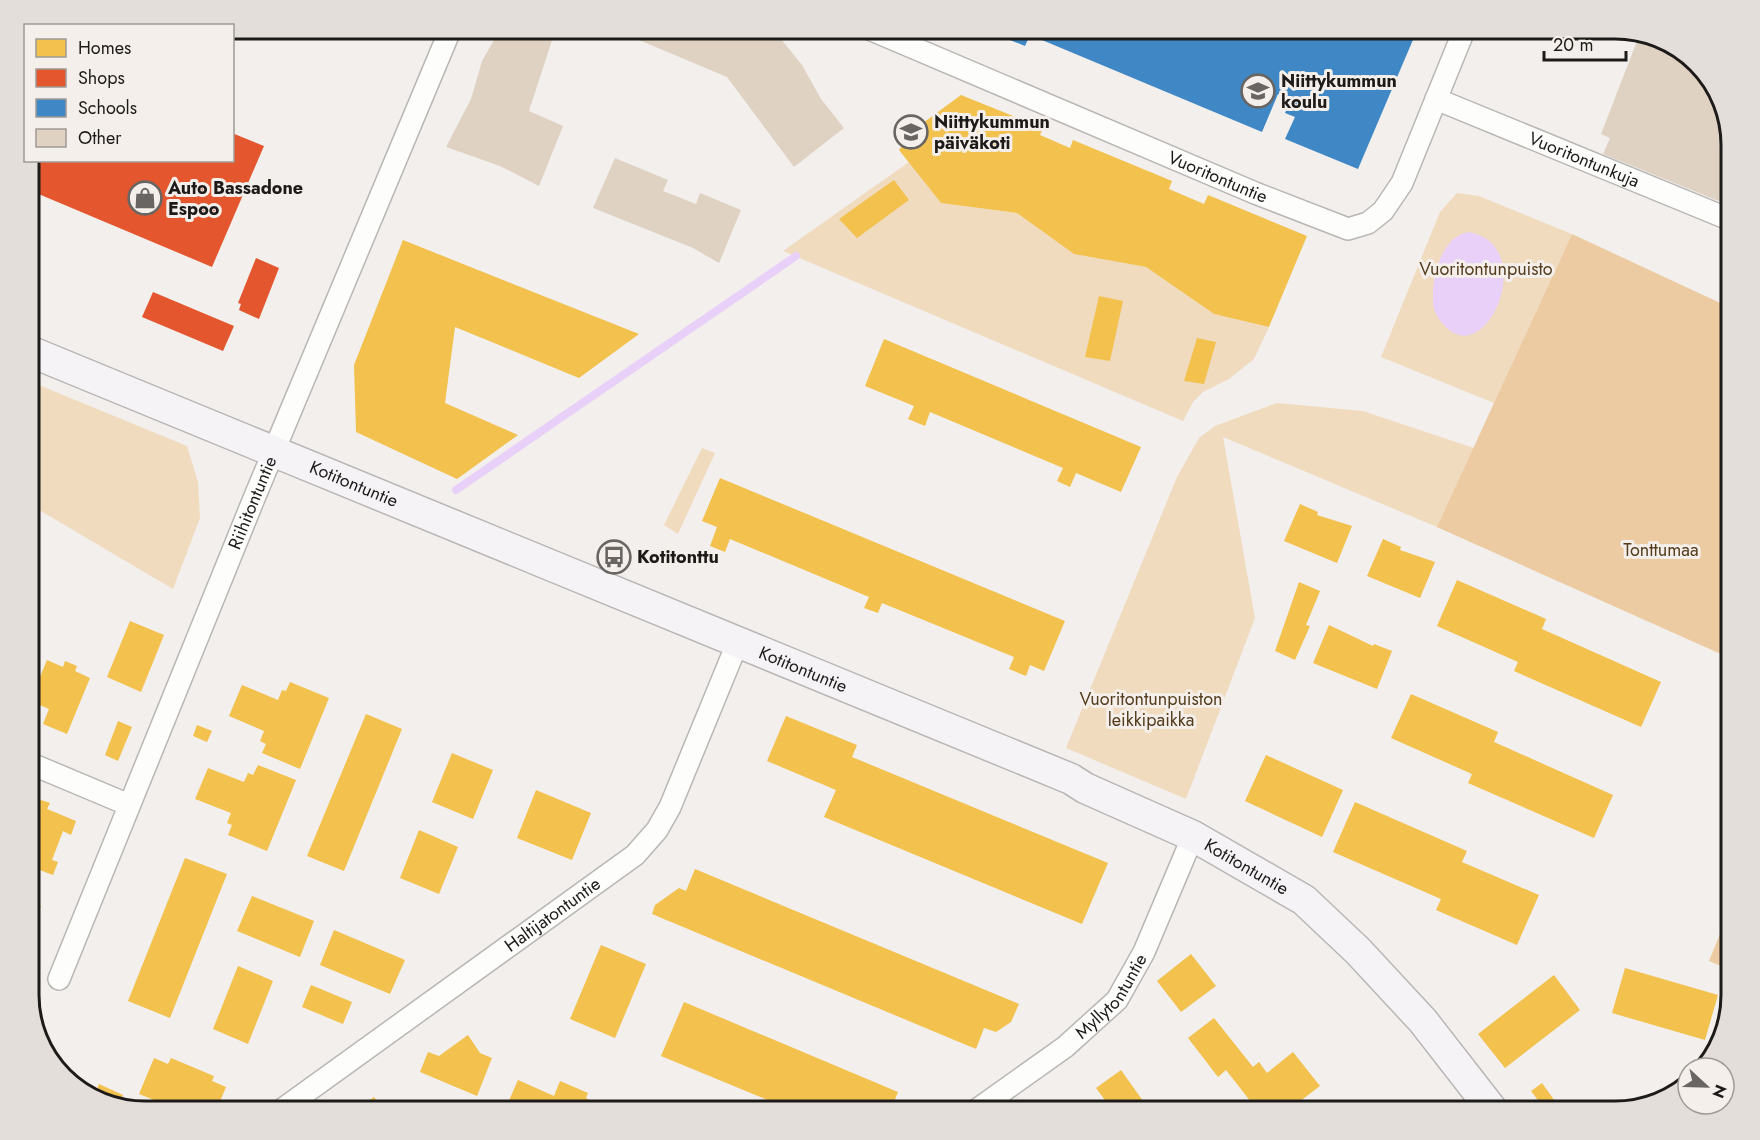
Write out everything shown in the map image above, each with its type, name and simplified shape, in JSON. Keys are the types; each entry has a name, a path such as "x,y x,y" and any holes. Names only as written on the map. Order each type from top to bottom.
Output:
{"street":[{"name":"Riihitontuntie","path":"59,979 274,449 446,39"},
{"name":"Vuoritontuntie","path":"893,39 1255,193 1348,229 1368,223 1383,211 1402,183 1461,39"},
{"name":"Vuoritontunkuja","path":"1436,99 1721,216"},
{"name":"Kotitontuntie","path":"39,355 274,449 738,644 1071,779 1085,788 1192,836 1304,900 1358,951 1423,1021 1485,1101"},
{"name":"Haltijatontuntie","path":"295,1101 635,855 657,830 670,807 738,644"},
{"path":"39,767 129,805"},
{"name":"Myllytontuntie","path":"990,1101 1065,1047 1117,1000 1144,952 1192,836"}],"green space":[{"path":"909,162 941,203 1017,213 1074,254 1146,267 1214,314 1269,327 1254,359 1229,379 1203,392 1193,402 1183,421 783,251"},
{"path":"1457,193 1479,196 1572,234 1495,403 1721,644 1721,654 1437,527 1223,437 1255,618 1186,799 1066,748 1177,477 1199,438 1215,426 1277,403 1363,411 1474,448 1494,403 1381,357 1440,212"},
{"name":"Tonttumaa","path":"1572,234 1721,303 1721,654 1437,527"},
{"path":"39,385 187,446 198,482 200,518 173,589 39,510"},
{"path":"702,448 715,453 678,534 664,525"},
{"path":"1721,932 1721,966 1709,961"}],"shaded area":[{"path":"1469,232 1490,242 1501,258 1504,279 1500,300 1490,319 1477,332 1462,336 1446,327 1438,318 1434,308 1433,289 1440,258 1445,249 1460,235"}],"building: Homes":[{"path":"961,95 1043,128 1040,135 1070,148 1073,140 1172,181 1169,189 1204,204 1208,195 1307,236 1269,327 1214,314 1146,267 1074,254 1017,213 941,203 899,150 904,143 900,140"},
{"path":"894,180 909,200 857,238 839,219"},
{"path":"403,240 639,334 579,378 455,327 445,403 518,435 457,479 356,432 354,365"},
{"path":"1099,296 1123,301 1110,361 1085,357"},
{"path":"1197,338 1216,342 1204,384 1184,381"},
{"path":"884,339 1141,447 1121,492 1076,473 1070,487 1057,481 1063,468 930,412 925,426 908,419 914,406 865,386"},
{"path":"720,478 1065,621 1044,671 1030,665 1026,676 1009,669 1014,657 882,603 878,613 864,608 869,597 730,539 725,552 710,546 717,527 702,521"},
{"path":"1300,504 1318,512 1317,515 1352,526 1337,563 1284,541"},
{"path":"1383,539 1401,547 1400,550 1435,562 1420,598 1367,576"},
{"path":"1457,580 1546,619 1542,629 1661,682 1641,727 1514,671 1518,662 1437,626"},
{"path":"1299,582 1320,591 1306,625 1310,626 1295,660 1275,651"},
{"path":"130,621 164,635 141,692 107,677"},
{"path":"1329,625 1373,646 1374,644 1392,651 1377,689 1313,663"},
{"path":"47,660 63,667 65,661 77,666 75,671 90,678 67,734 43,724 49,709 39,705 39,679"},
{"path":"290,682 329,698 300,769 262,753 266,744 260,741 264,731 229,716 242,685 278,700 282,690 286,691"},
{"path":"1411,694 1498,732 1494,742 1613,795 1594,838 1468,783 1472,774 1391,738"},
{"path":"366,714 402,729 344,871 307,856"},
{"path":"786,716 857,745 852,757 1108,863 1082,924 824,817 836,790 767,761"},
{"path":"118,721 132,727 118,761 105,755"},
{"path":"197,725 212,731 207,742 193,736"},
{"path":"452,753 493,770 473,819 432,802"},
{"path":"1266,755 1343,790 1322,837 1245,801"},
{"path":"258,765 296,780 267,851 228,835 232,825 227,823 231,813 195,799 208,768 244,782 248,773 253,775"},
{"path":"536,790 591,813 572,860 517,838"},
{"path":"39,799 50,803 47,809 76,821 71,835 63,831 52,860 58,862 53,875 39,870"},
{"path":"1355,802 1467,851 1462,862 1539,895 1517,945 1436,910 1441,899 1333,852"},
{"path":"419,830 458,847 439,894 400,878"},
{"path":"185,858 227,874 170,1018 128,1001"},
{"path":"695,869 1019,1004 1011,1022 996,1032 984,1028 976,1049 652,914 655,905 679,888 686,891"},
{"path":"252,896 314,921 300,957 237,931"},
{"path":"334,930 405,960 390,994 320,965"},
{"path":"601,945 646,964 615,1038 570,1019"},
{"path":"1191,954 1216,986 1181,1012 1157,981"},
{"path":"238,966 273,981 248,1044 213,1029"},
{"path":"1625,968 1718,995 1705,1040 1612,1013"},
{"path":"1554,975 1580,1010 1505,1068 1478,1034"},
{"path":"311,985 352,1002 343,1024 302,1007"},
{"path":"684,1002 898,1092 894,1101 770,1101 661,1056"},
{"path":"1214,1018 1253,1067 1259,1062 1267,1073 1293,1052 1320,1086 1300,1101 1250,1101 1226,1070 1218,1077 1188,1038"},
{"path":"468,1035 480,1053 492,1058 477,1096 420,1072 428,1052 439,1056"},
{"path":"154,1058 168,1064 171,1058 214,1076 212,1081 226,1087 220,1101 156,1101 139,1094"},
{"path":"1121,1070 1143,1101 1106,1101 1096,1088"},
{"path":"518,1080 554,1096 560,1081 588,1093 586,1098 591,1101 509,1101"},
{"path":"1542,1083 1555,1101 1538,1101 1531,1091"},
{"path":"99,1084 123,1095 122,1098 97,1089"}],"building: Shops":[{"name":"Auto Bassadone Espoo","path":"234,134 264,146 212,267 39,194 39,162 234,162"},
{"path":"256,258 279,268 259,319 239,310 241,304 238,303"},
{"path":"153,292 234,326 223,351 142,317"}],"building: Schools":[{"path":"1008,39 1028,39 1025,46"},
{"name":"Niittykummun koulu","path":"1413,39 1358,169 1285,139 1295,117 1285,113 1291,99 1278,94 1262,132 1042,40"}],"building: Other":[{"path":"495,39 552,39 529,111 563,126 539,186 500,166 446,147 471,99 482,61"},
{"path":"781,39 802,65 821,99 844,128 794,167 727,77 639,40"},
{"path":"1637,41 1662,50 1685,65 1695,75 1710,98 1720,131 1721,202 1603,154 1610,138 1601,134"},
{"path":"615,158 668,180 663,191 696,204 700,193 741,210 719,263 693,248 593,208"}],"waterway":[{"path":"456,490 796,256"}],"place":[{"name":"Niittykummun koulu","path":"1258,91"},
{"name":"Niittykummun päiväkoti","path":"911,132"},
{"name":"Auto Bassadone Espoo","path":"145,198"},
{"name":"Kotitonttu","path":"614,557"}],"park label":[{"name":"Vuoritontunpuisto","path":"1486,269"},
{"name":"Vuoritontunpuiston leikkipaikka","path":"1151,709"}]}
